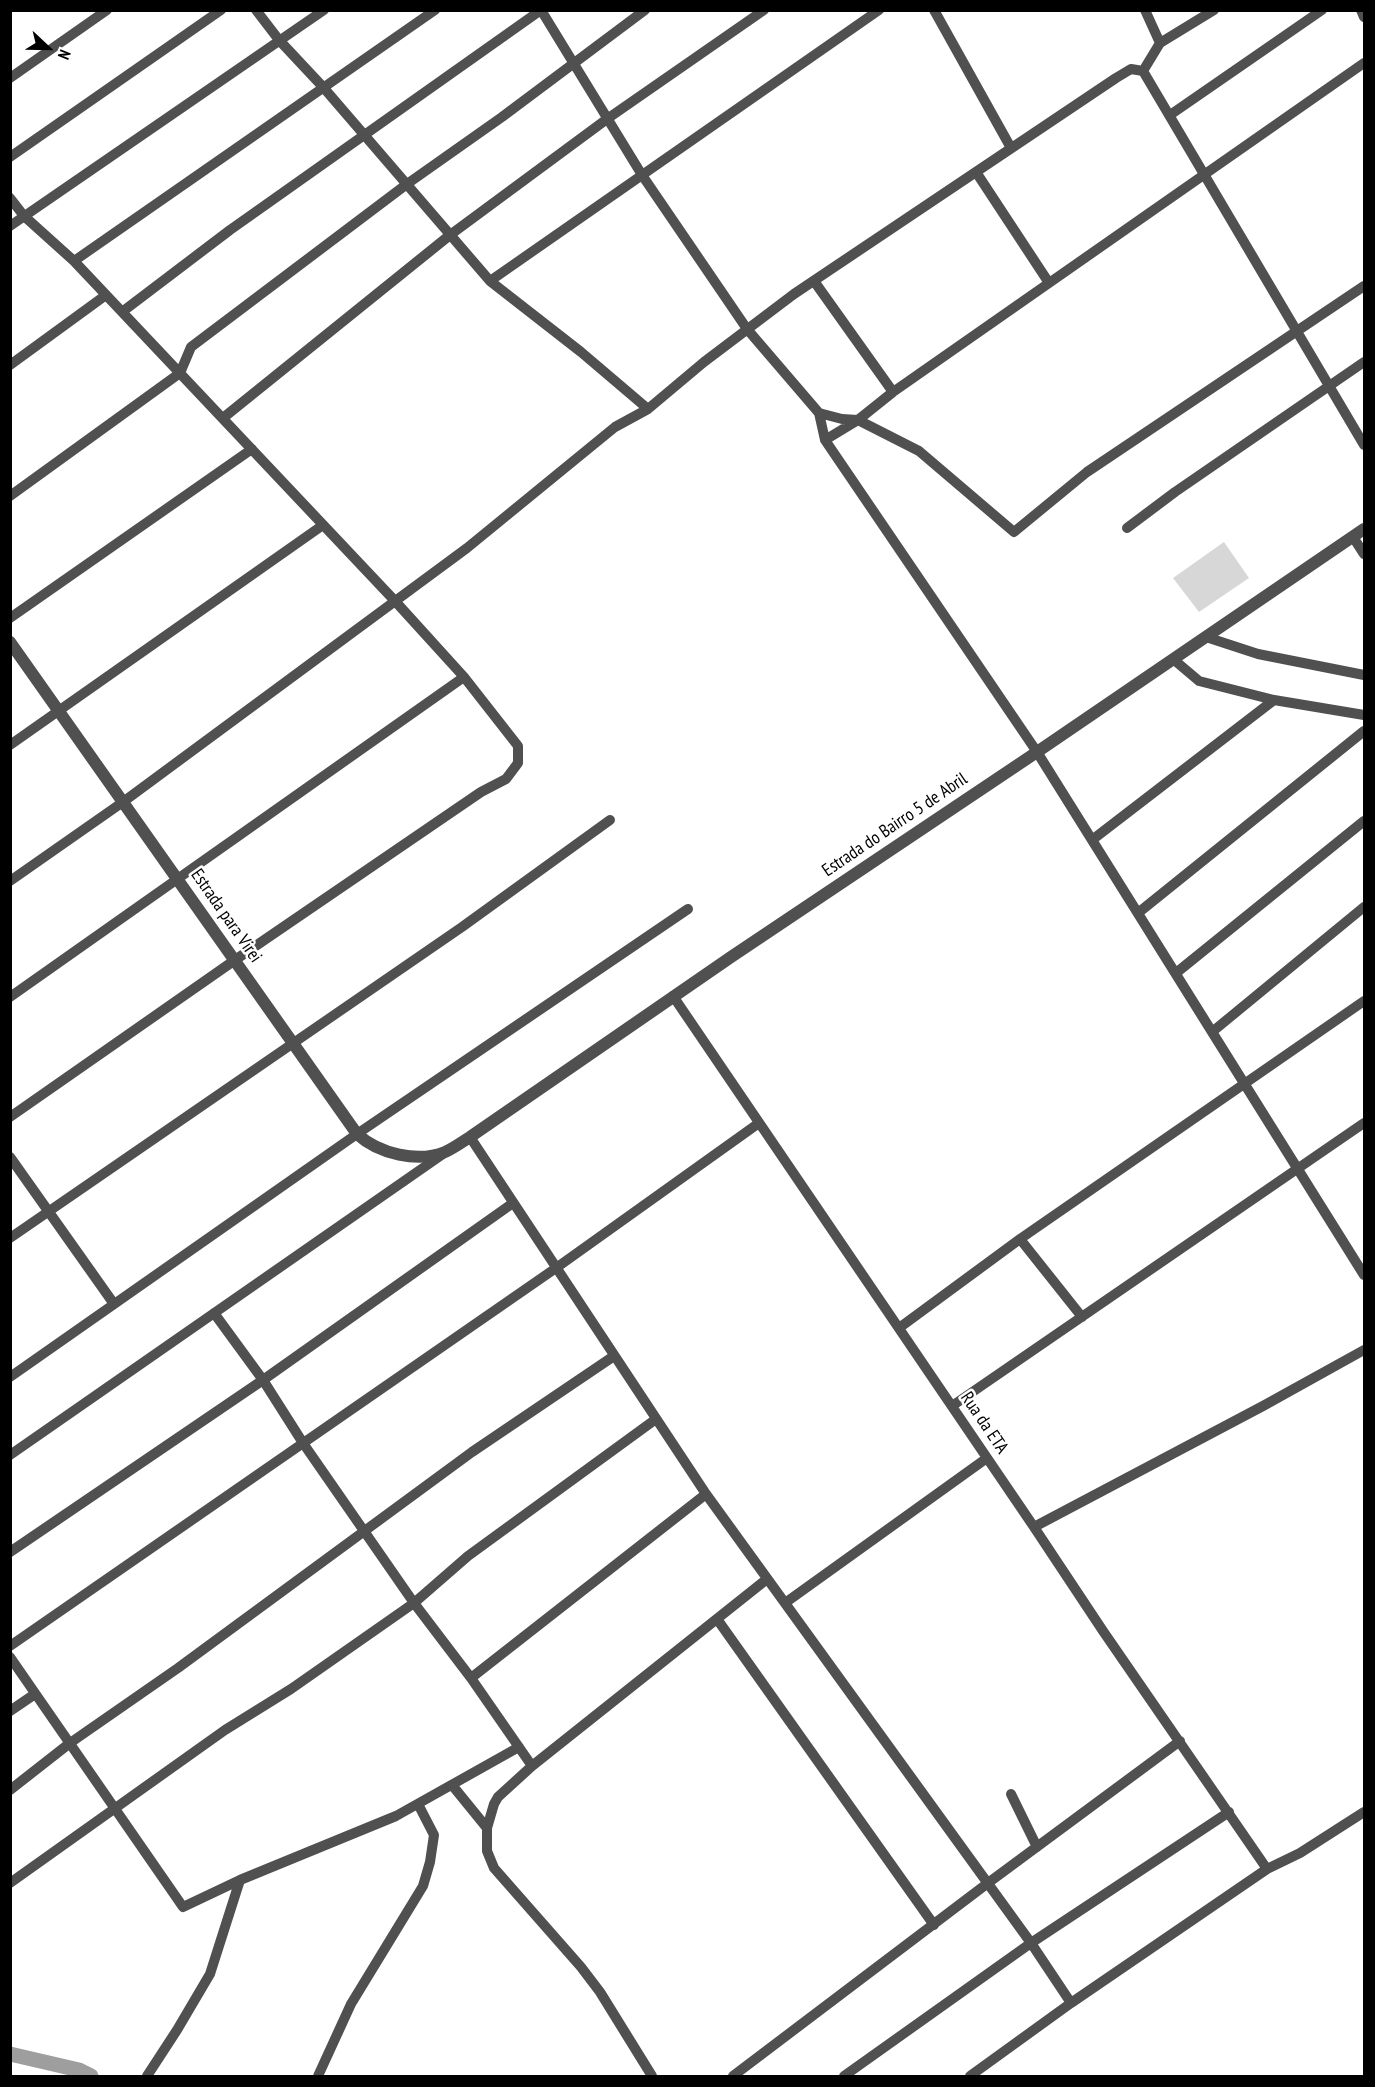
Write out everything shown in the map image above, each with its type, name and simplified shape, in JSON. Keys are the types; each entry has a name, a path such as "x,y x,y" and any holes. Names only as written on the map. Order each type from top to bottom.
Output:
{"street":[{"path":"10,78 107,10"},
{"path":"10,157 221,10"},
{"path":"256,10 279,40 323,87 490,281 581,352 648,409"},
{"path":"10,226 324,10"},
{"path":"74,261 435,10"},
{"path":"122,312 230,230 541,10 642,175 747,329 819,413 825,440 1037,752 1298,1169 1360,1257 1365,1275"},
{"path":"10,496 180,373 190,347 406,184 502,117 645,10"},
{"path":"223,418 450,235 607,118 764,10"},
{"path":"490,281 879,10"},
{"path":"934,10 1011,148"},
{"path":"1145,10 1160,43"},
{"path":"1143,71 1160,43 1214,10"},
{"path":"1170,115 1322,10"},
{"path":"1361,10 1365,17"},
{"path":"825,440 858,420 893,392 1365,63"},
{"path":"10,881 123,802 467,548 615,427 648,409 747,329 814,281 1131,69 1143,71 1329,387 1364,442"},
{"path":"976,172 1049,283"},
{"path":"10,198 24,216 74,261 395,601 464,677 518,746 518,763 506,779 481,792 10,1117"},
{"path":"814,281 893,392"},
{"path":"819,413 842,419 858,420 918,451 1014,532 1087,472 1365,286"},
{"path":"10,364 106,295"},
{"path":"1127,528 1175,492 1365,362"},
{"path":"10,618 252,449"},
{"path":"10,746 323,525"},
{"name":"Estrada do Bairro 5 de Abril","path":"446,1152 1365,529"},
{"path":"1353,537 1365,554"},
{"path":"1206,636 1258,654 1365,675"},
{"name":"Estrada para Virei","path":"10,642 357,1134 366,1143 387,1152 426,1157 446,1152"},
{"path":"1173,659 1199,681 1274,700 1365,715"},
{"path":"10,997 464,677"},
{"path":"1092,840 1274,700"},
{"path":"1138,913 1365,731"},
{"path":"10,1238 462,927 610,820"},
{"path":"1176,974 1365,821"},
{"path":"1212,1032 1365,907"},
{"path":"10,1377 357,1134 688,909"},
{"name":"Rua da ETA","path":"673,996 1267,1869"},
{"path":"899,1328 1020,1239 1365,1002"},
{"path":"10,1646 556,1268 759,1123"},
{"path":"952,1406 1365,1123"},
{"path":"470,1137 706,1494 988,1883 1071,2003"},
{"path":"10,1455 446,1152"},
{"path":"10,1157 114,1304"},
{"path":"10,1552 263,1380 513,1203"},
{"path":"1020,1239 1082,1317"},
{"path":"214,1313 263,1380 303,1443 414,1603 471,1678 532,1766"},
{"path":"1034,1527 1365,1350"},
{"path":"10,1790 70,1743 178,1668 472,1452 614,1356"},
{"path":"10,1883 225,1730 291,1689 414,1603 468,1556 656,1419"},
{"path":"785,1603 987,1458"},
{"path":"471,1678 706,1494"},
{"path":"652,2076 600,1992 581,1966 494,1868 487,1851 487,1828 498,1797 532,1766 767,1579"},
{"path":"717,1619 934,1925"},
{"path":"10,1658 183,1907 240,1880 396,1816 519,1747"},
{"path":"10,1711 35,1694"},
{"path":"733,2076 1180,1741"},
{"path":"452,1785 487,1828"},
{"path":"1011,1794 1037,1847"},
{"path":"318,2076 351,2004 423,1886 434,1835 418,1804"},
{"path":"844,2076 1031,1943 1229,1812"},
{"path":"970,2076 1071,2003 1267,1869 1300,1853 1365,1812"},
{"path":"147,2076 210,1974 240,1880"}],"shaded area":[{"path":"1224,542 1249,578 1199,612 1173,578"}],"waterway":[{"path":"10,2054 79,2070 91,2076"}]}
